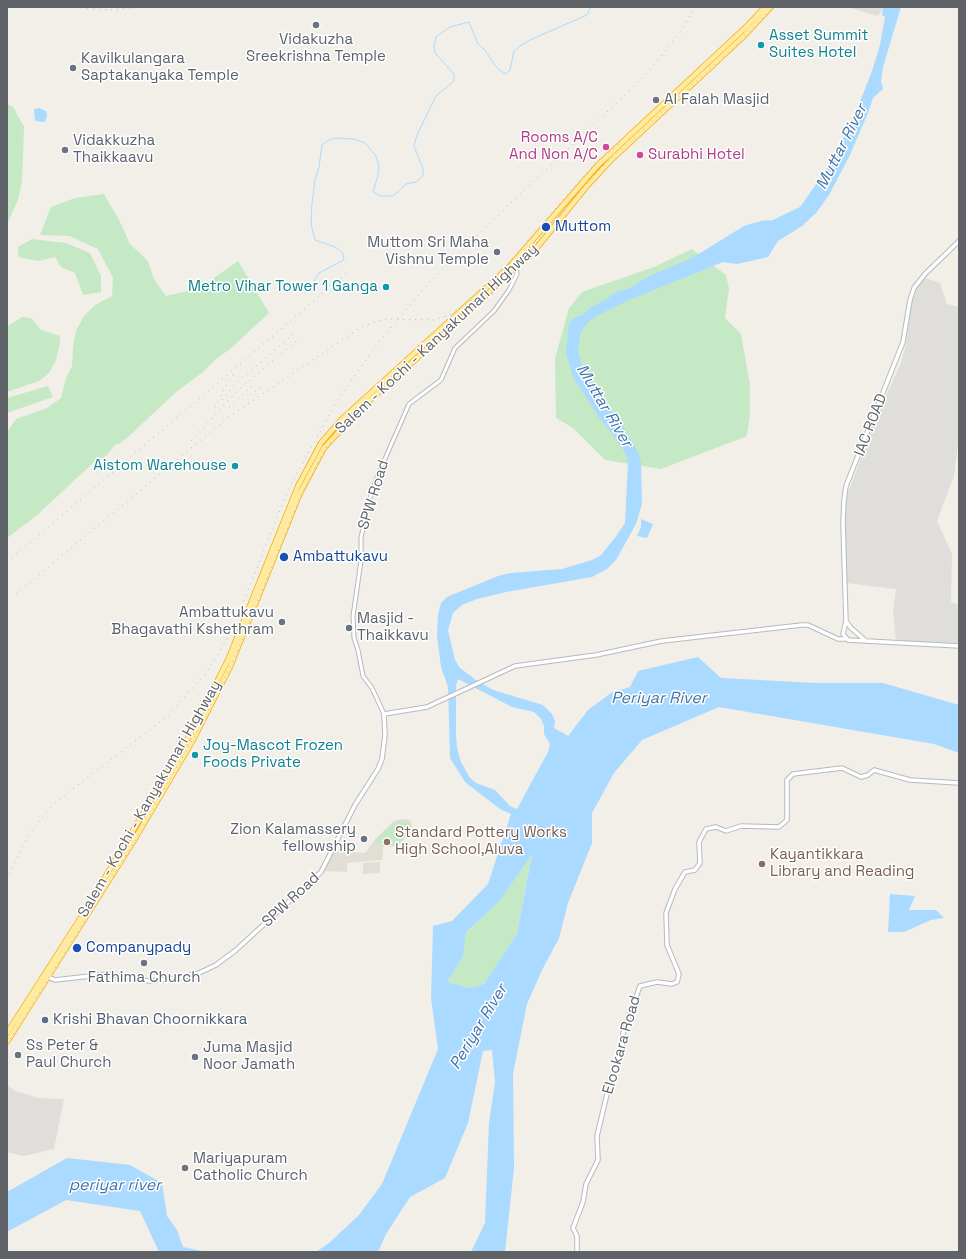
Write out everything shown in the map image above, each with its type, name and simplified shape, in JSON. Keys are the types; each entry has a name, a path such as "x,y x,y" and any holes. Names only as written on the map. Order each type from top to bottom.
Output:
{"highway":[{"name":"Salem - Kochi - Kanyakumari Highway","path":"7,1033 102,888 192,733 219,680 298,486 321,442 346,415 509,267 598,165 746,28 765,7"},
{"name":"Salem - Kochi - Kanyakumari Highway","path":"7,1042 186,754 225,678 300,493 324,448 359,410 485,298 516,266 530,256 587,186 611,160 744,36 771,7"},
{"path":"658,108 663,113"}],"main road":[{"name":"IAC ROAD","path":"844,630 846,621 843,523 846,486 903,342 910,300 914,288 959,241"},
{"path":"846,621 854,632 866,641"},
{"path":"384,714 427,707 515,666 596,655 662,641 802,625 808,626 838,639 959,646"},
{"path":"845,639 843,634 844,630 851,628"},
{"path":"851,640 854,637 854,632"},
{"name":"SPW Road","path":"48,977 55,980 108,974 149,981 179,978 199,973 216,965 236,950 321,872 355,805 378,770 382,759 385,733 384,714"},
{"name":"Elookara Road","path":"577,1252 577,1236 573,1228 583,1202 586,1184 598,1160 597,1136 607,1094 622,1049 623,1033 640,986 657,982 672,984 677,982 679,974 667,945 666,913 675,889 685,872 695,870 700,863 698,842 706,829 716,827 726,831 741,826 779,827 787,820 787,780 794,774 842,768 862,777 868,775 874,770 910,780 959,783"}],"street":[{"name":"SPW Road","path":"384,714 372,688 363,676 354,638 353,616 361,561 361,538 369,500 377,477 409,404 441,380 455,348 494,311 513,283 518,272 516,266"}],"shaded area":[{"path":"848,7 883,7 878,16"},
{"path":"926,278 940,283 947,304 959,307 959,437 954,476 937,521 952,554 951,602 959,605 959,643 896,641 893,613 896,589 846,583 846,498 878,413 901,363 906,344 912,301 919,284"},
{"name":"Standard Pottery Works High School,Aluva","path":"402,819 410,820 412,824 411,833 397,846 383,847 382,860 347,863 347,872 324,871 333,850 365,853 376,838 394,821"},
{"path":"380,862 380,873 363,874 363,863"},
{"path":"7,1085 15,1091 39,1098 64,1099 54,1149 24,1156 7,1152"}],"green space":[{"path":"7,104 13,107 24,127 22,181 18,200 7,224"},
{"path":"104,194 119,220 130,244 148,261 154,279 166,296 200,288 238,261 269,313 203,372 176,392 127,438 119,444 116,444 106,456 94,462 36,516 7,538 7,432 16,419 47,408 61,398 66,378 72,366 76,331 84,316 95,305 112,296 113,278 98,249 69,236 40,235 51,207 75,198"},
{"path":"32,239 66,243 90,253 101,276 101,292 83,295 75,273 61,267 55,257 38,261 18,257 18,247"},
{"path":"692,249 726,275 729,289 725,318 741,334 750,385 750,414 747,436 661,469 605,460 573,428 556,418 555,359 569,308 582,292 654,267"},
{"path":"22,317 31,318 41,330 60,336 60,342 56,360 49,373 39,381 7,392 7,325 8,326"},
{"path":"48,386 53,397 7,413 7,398"},
{"path":"398,821 409,822 410,832 396,846 377,843 377,839"},
{"path":"532,853 517,934 484,984 469,988 447,982 463,956 466,932 499,902"}],"water":[{"path":"883,7 901,7 883,67 881,81 883,89 873,98 849,157 829,195 816,213 802,226 778,241 768,257 737,264 723,262 629,300 598,315 587,323 580,334 578,352 582,366 612,412 620,421 638,452 641,463 642,504 636,524 616,560 607,569 592,577 506,592 477,599 462,605 453,613 448,630 455,660 460,668 493,690 543,705 552,714 555,721 554,728 568,736 588,710 611,693 630,687 638,671 698,657 721,678 816,683 883,683 959,705 959,753 934,744 719,707 642,740 614,773 592,813 592,843 568,903 559,938 542,970 527,1004 513,1074 514,1168 505,1252 471,1252 485,1223 489,1123 495,1082 492,1050 483,1051 468,1123 445,1178 410,1197 386,1234 378,1252 316,1252 329,1243 359,1215 382,1184 438,1049 431,998 433,926 452,921 488,884 511,814 500,809 465,782 450,758 448,687 441,667 437,636 438,615 441,603 447,597 498,576 511,573 562,569 592,560 601,555 625,523 628,462 625,452 600,419 573,377 566,353 569,323 575,317 583,315 590,308 607,299 616,292 628,289 649,276 692,258 744,226 761,221 773,220 800,207 824,173 853,120 872,71 880,45 885,17 882,15","holes":["458,679 512,707 534,712 541,719 544,726 544,734 550,744 548,752 517,809 510,806 495,790 476,783 470,778 461,762 457,748 456,736 456,686","532,854 517,934 484,984 469,988 447,982 463,956 466,932 499,902"]},
{"path":"39,108 46,111 47,115 45,122 35,121 34,109"},
{"path":"641,519 653,524 647,538 637,536 641,527"},
{"path":"890,894 915,896 909,910 936,910 944,918 931,920 904,932 888,932"},
{"name":"periyar river","path":"67,1158 130,1165 162,1183 167,1216 177,1230 183,1247 207,1252 159,1252 140,1211 66,1200 7,1232 7,1192"}],"waterway":[{"path":"312,292 314,281 319,273 344,260 343,253 335,247 315,240 311,224 315,180 319,167 322,145 329,140 336,138 354,139 365,143 376,156 379,166 373,192 381,196 393,196 406,184 416,182 423,176 423,169 414,146 417,135 436,96 454,81 454,74 435,53 434,46 436,37 450,27 469,22 478,44 484,49 497,68 505,74 510,70 514,51 520,46 530,40 587,15 591,7"}],"railway":[{"path":"75,7 106,10 143,7"},
{"path":"7,879 24,843 45,813 57,801 169,715 207,672 226,641 245,598 288,490 337,401 377,344 430,282 651,69 681,31 695,7"},
{"path":"7,1044 133,844 196,734 236,655 299,500 323,452 338,433 367,404 487,296 512,271 602,167 735,46 773,7"},
{"path":"16,594 226,419 358,329 371,323 386,319 435,320 449,315 466,304 499,277 584,175 601,158 619,144"},
{"path":"7,562 348,272"},
{"path":"222,400 237,382 295,333"},
{"path":"191,441 238,390 300,338"},
{"path":"215,407 235,372"},
{"path":"229,407 253,385"},
{"path":"250,395 262,386"}],"place":[{"name":"Vidakuzha Sreekrishna Temple","path":"316,25"},
{"name":"Asset Summit Suites Hotel","path":"761,45"},
{"name":"Kavilkulangara Saptakanyaka Temple","path":"73,68"},
{"name":"Al Falah Masjid","path":"656,100"},
{"name":"Rooms A/C And Non A/C","path":"606,147"},
{"name":"Vidakkuzha Thaikkaavu","path":"65,150"},
{"name":"Surabhi Hotel","path":"640,155"},
{"name":"Muttom","path":"546,227"},
{"name":"Muttom Sri Maha Vishnu Temple","path":"497,252"},
{"name":"Metro Vihar Tower 1 Ganga","path":"386,287"},
{"name":"Aistom Warehouse","path":"235,466"},
{"name":"Ambattukavu","path":"284,557"},
{"name":"Ambattukavu Bhagavathi Kshethram","path":"282,622"},
{"name":"Masjid - Thaikkavu","path":"349,628"},
{"name":"Joy-Mascot Frozen Foods Private","path":"195,755"},
{"name":"Zion Kalamassery fellowship","path":"364,839"},
{"name":"Standard Pottery Works High School,Aluva","path":"387,842"},
{"name":"Kayantikkara Library and Reading","path":"762,864"},
{"name":"Companypady","path":"77,948"},
{"name":"Fathima Church","path":"144,963"},
{"name":"Krishi Bhavan Choornikkara","path":"45,1020"},
{"name":"Ss Peter & Paul Church","path":"18,1055"},
{"name":"Juma Masjid Noor Jamath","path":"195,1057"},
{"name":"Mariyapuram Catholic Church","path":"185,1168"}],"water label":[{"name":"Muttar River","path":"842,147"},
{"name":"Muttar River","path":"604,406"},
{"name":"Periyar River","path":"659,699"},
{"name":"Periyar River","path":"479,1027"}]}
